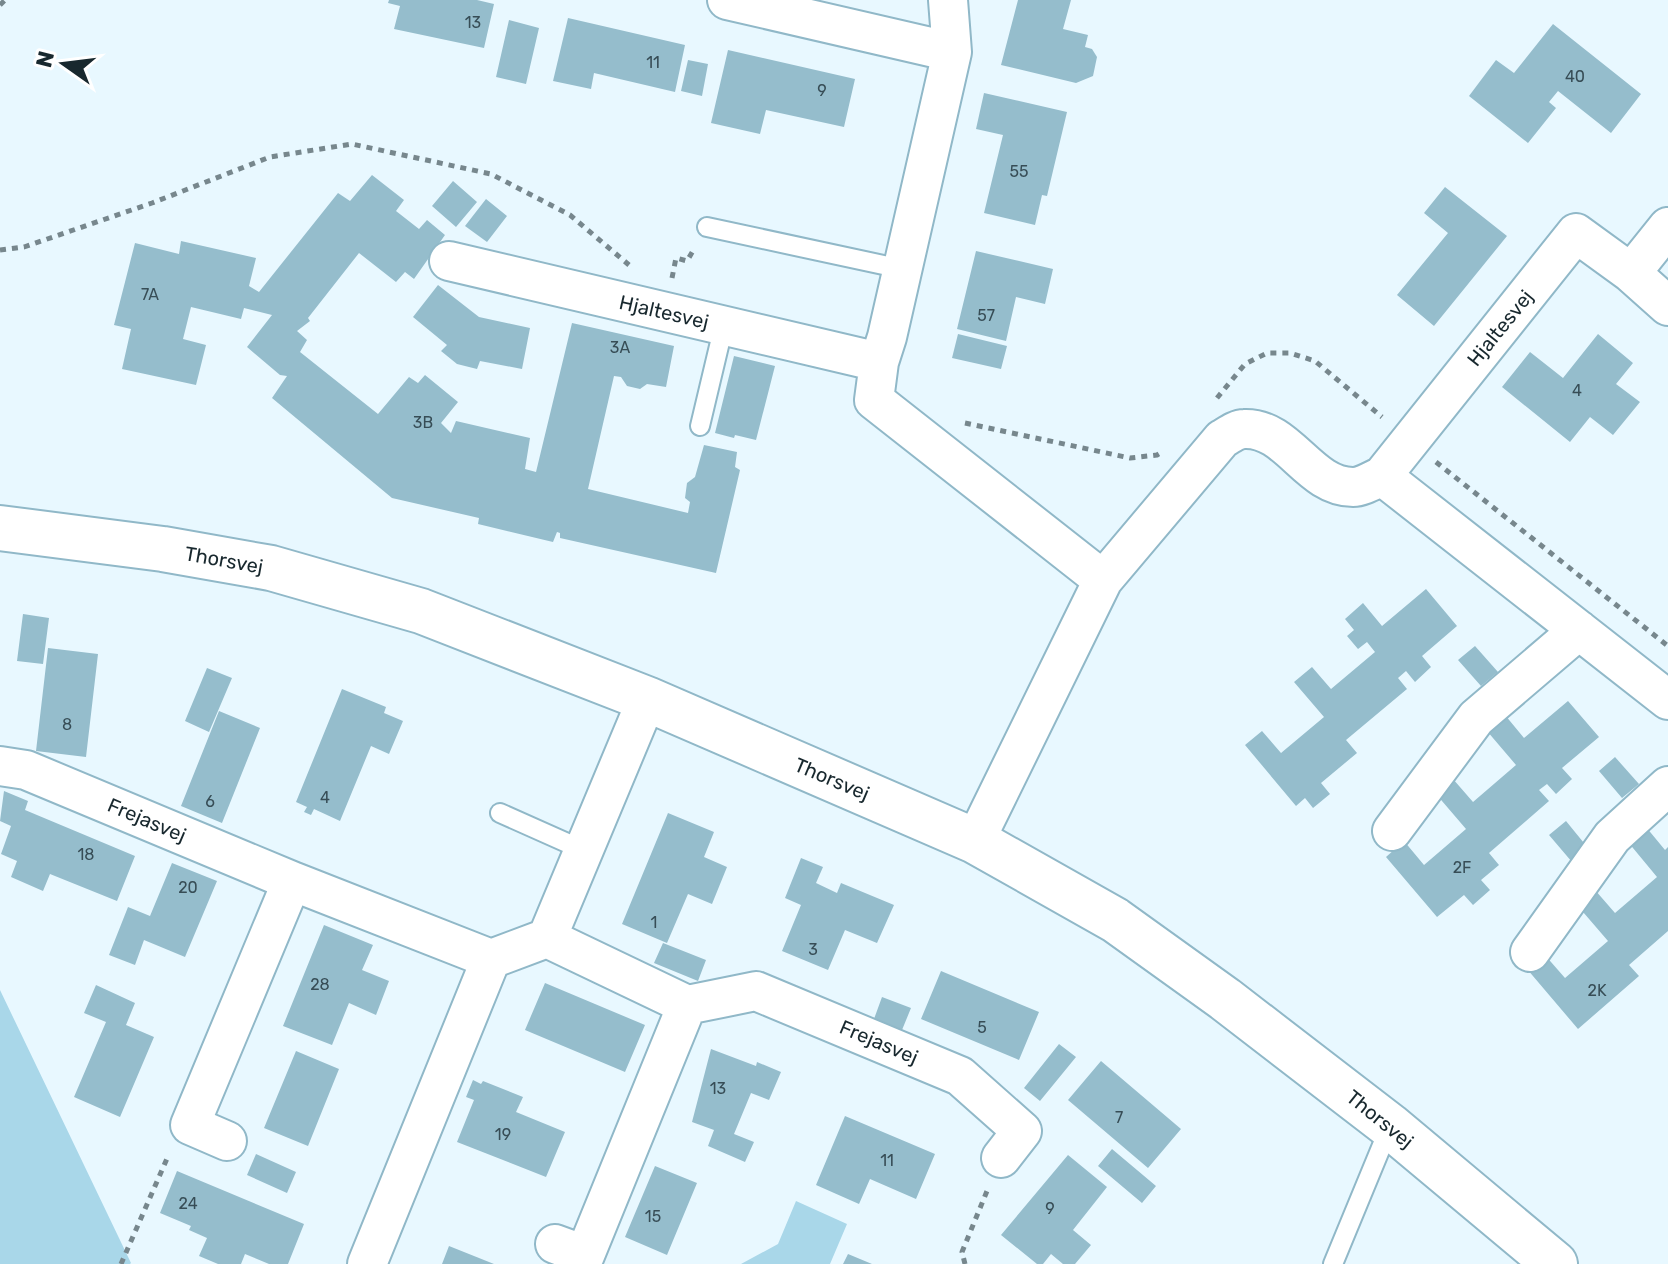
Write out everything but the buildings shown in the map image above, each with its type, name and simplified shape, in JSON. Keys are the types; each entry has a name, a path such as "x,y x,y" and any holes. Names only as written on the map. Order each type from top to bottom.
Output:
{"street":[{"path":"727,0 952,52"},
{"path":"948,0 952,52 879,362 874,400 1103,580"},
{"path":"1631,273 1668,227"},
{"name":"Hjaltesvej","path":"1382,476 1576,233 1631,273 1668,306"},
{"name":"Hjaltesvej","path":"449,261 879,362"},
{"path":"975,841 1103,580 1222,439 1242,428 1266,431 1321,476 1340,486 1356,488 1382,476 1668,700"},
{"name":"Thorsvej","path":"0,528 163,549 271,568 421,611 647,699 975,841 1115,920 1225,999 1390,1126 1555,1264"},
{"path":"1392,831 1476,718 1579,630"},
{"path":"547,938 647,699"},
{"name":"Frejasvej","path":"0,766 26,770 292,881 491,959"},
{"path":"1530,952 1612,837 1668,786"},
{"path":"227,1141 190,1125 292,881"},
{"path":"367,1264 491,959 547,938 687,1005 585,1255 555,1244"},
{"name":"Frejasvej","path":"687,1005 756,991 960,1076 1022,1131 1001,1158"}],"lane":[{"path":"707,227 902,269"},
{"path":"700,426 724,325"},
{"path":"500,813 583,850"},
{"path":"1339,1261 1390,1126"}],"path":[{"path":"0,5 5,0"},
{"path":"671,283 676,258 687,261 707,227"},
{"path":"121,1264 176,1137 190,1125"},
{"path":"965,1264 962,1252 1001,1158"}],"shaded area":[{"path":"0,990 131,1263 130,1264 0,1264"},
{"path":"796,1201 847,1224 830,1264 741,1264 778,1244"}]}
